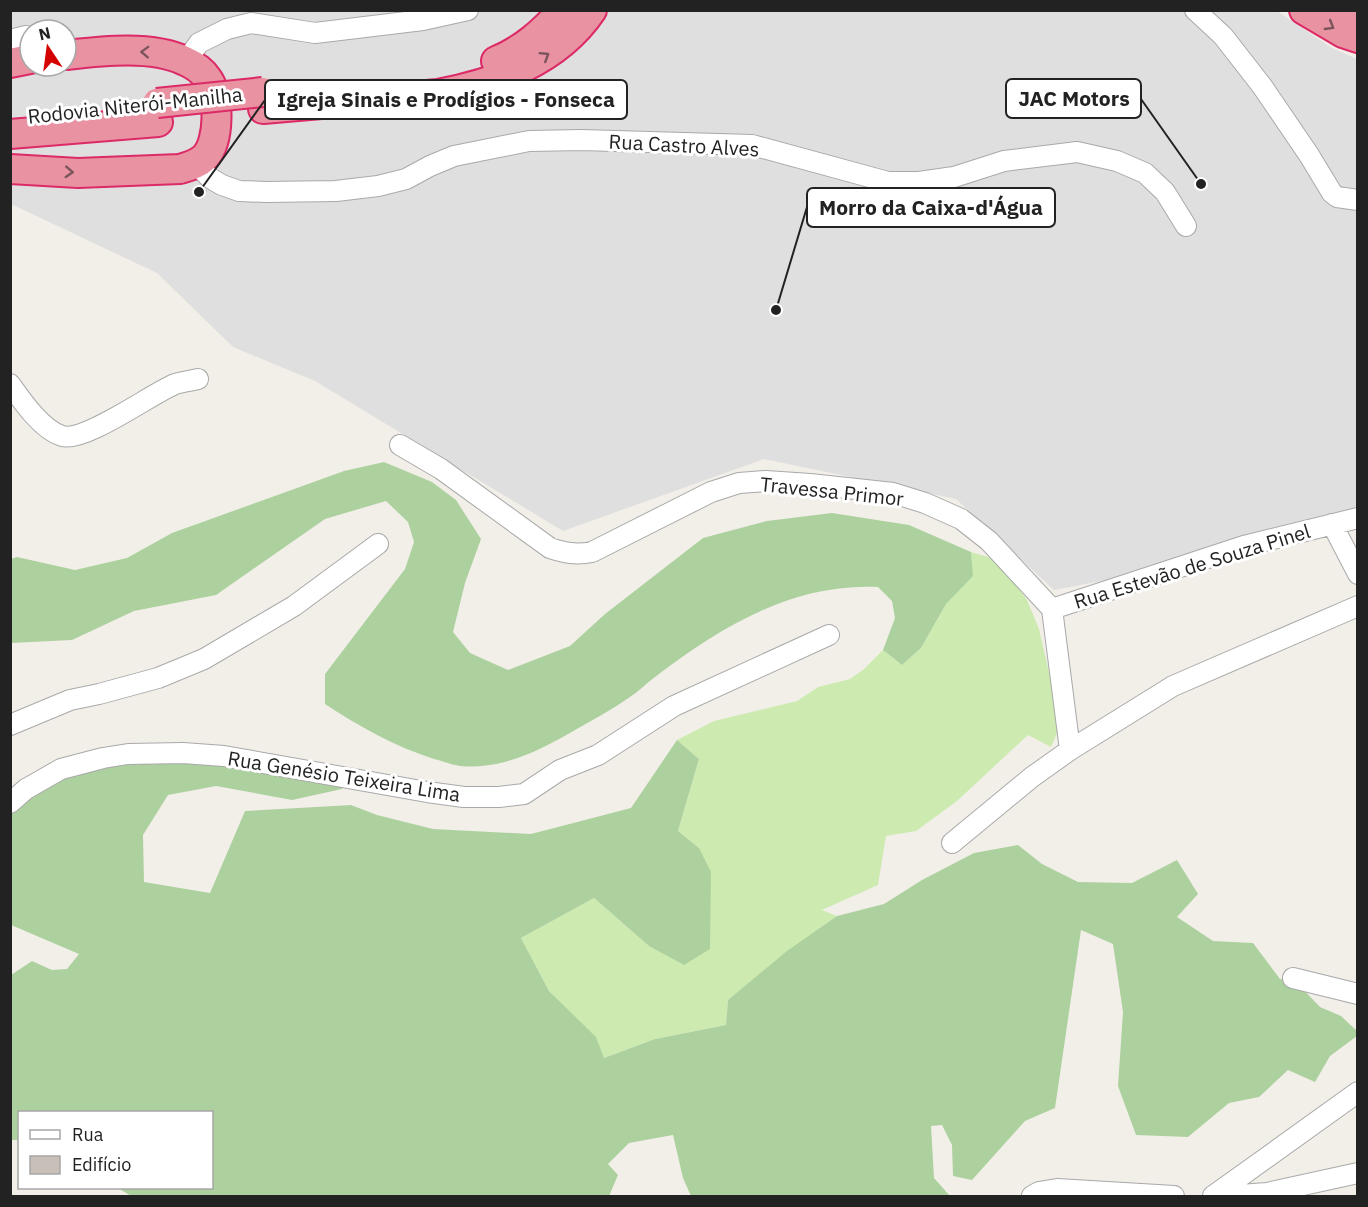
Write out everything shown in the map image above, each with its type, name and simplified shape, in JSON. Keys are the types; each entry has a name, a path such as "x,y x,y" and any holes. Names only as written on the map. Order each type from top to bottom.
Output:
{"highway":[{"name":"Rodovia Niterói-Manilha","path":"10,134 157,112 263,101 436,78 477,69 516,53 552,23 563,10"},
{"name":"Rodovia Niterói-Manilha","path":"263,101 438,94 460,90 523,69 560,46 592,10"},
{"path":"1304,10 1343,33 1358,39"},
{"path":"1348,10 1358,16"},
{"path":"10,169 78,173 180,169 196,164 209,152 214,141 215,106 209,79 200,69 170,55 152,52 78,54"},
{"name":"Rodovia Niterói-Manilha","path":"10,117 157,112"}],"street":[{"path":"186,61 199,44 227,28 251,23 315,33 423,20 468,10"},
{"path":"1195,10 1223,36 1262,86 1332,193 1337,197 1358,200"},
{"name":"Rua Castro Alves","path":"196,164 210,178 239,190 278,192 336,191 378,186 406,179 454,156 529,141 581,140 752,145 888,182 919,182 954,177 1004,161 1077,152 1117,160 1145,173 1165,192 1186,226"},
{"path":"10,384 23,403 51,431 64,437 75,437 176,384 198,379"},
{"name":"Travessa Primor","path":"400,445 441,469 550,548 578,555 592,552 711,492 739,483 766,481 893,493 925,503 961,519 989,541 1052,609"},
{"name":"Rua Estevão de Souza Pinel","path":"1052,609 1244,546 1358,518"},
{"name":"Rua Estevão de Souza Pinel","path":"1332,524 1358,574"},
{"path":"10,725 70,700 158,678 204,659 294,606 378,544"},
{"path":"952,843 1032,777 1070,750 1173,686 1358,606"},
{"path":"1052,609 1070,750"},
{"name":"Rua Genésio Teixeira Lima","path":"10,803 26,789 61,769 128,754 183,753 224,756 436,794 464,797 524,794 560,770 598,755 674,706 829,635"},
{"path":"1293,978 1358,994"},
{"path":"1213,1197 1358,1092"},
{"path":"1227,1197 1267,1192 1358,1173"},
{"path":"1032,1197 1039,1192 1057,1189 1173,1197"}],"shaded area":[{"path":"11,11 1277,11 1332,48 1357,59 1357,522 1128,576 1054,590 956,499 764,459 563,531 315,381 233,347 157,273 11,204"}],"green space":[{"path":"384,462 432,482 456,500 481,539 465,583 453,632 470,653 508,670 570,646 605,614 703,538 767,521 832,513 909,525 971,552 973,576 946,604 921,648 902,665 883,650 895,618 892,601 878,587 816,592 759,612 732,625 603,714 549,745 506,762 491,765 460,766 434,759 391,742 325,704 325,674 405,569 414,542 408,522 386,501 325,519 216,595 134,611 72,640 11,643 11,559 17,557 75,570 127,558 172,533 344,471"},
{"path":"971,552 998,560 1027,600 1039,629 1057,707 1057,733 1051,747 1028,735 957,801 916,831 886,836 878,885 822,910 837,916 787,952 728,1000 726,1025 655,1039 604,1058 568,1010 549,991 521,938 594,898 649,946 699,848 678,831 699,759 677,740 714,721 797,701 818,687 850,679 863,670 883,650 902,665 921,648 946,604 972,576"},
{"path":"677,740 699,759 678,831 699,848 711,872 710,949 684,965 649,946 594,898 521,938 549,991 596,1037 604,1058 655,1039 726,1025 728,1000 787,951 837,916 884,904 922,880 974,853 1018,845 1042,864 1078,882 1132,883 1177,860 1198,894 1177,917 1213,941 1253,943 1280,979 1296,982 1320,1007 1341,1016 1357,1031 1357,1036 1330,1056 1315,1082 1288,1070 1259,1097 1229,1103 1188,1137 1136,1135 1118,1086 1123,1012 1113,944 1081,930 1055,1108 1025,1121 972,1180 953,1176 952,1145 942,1125 931,1126 934,1178 950,1196 691,1196 683,1178 673,1135 629,1143 608,1164 618,1175 609,1196 131,1196 120,1189 213,1189 213,1111 18,1111 18,1140 11,1140 11,975 32,961 52,970 67,969 79,954 11,925 11,807 48,778 134,755 344,781 342,789 292,800 216,786 168,795 143,835 144,882 210,893 245,811 351,805 377,815 433,829 531,834 631,808"}],"building":[{"path":"196,187 206,191 202,198 193,194"}],"place":[{"name":"JAC Motors","path":"1201,184"},
{"name":"Igreja Sinais e Prodígios - Fonseca","path":"199,192"},
{"name":"Morro da Caixa-d'Água","path":"776,310"}]}
